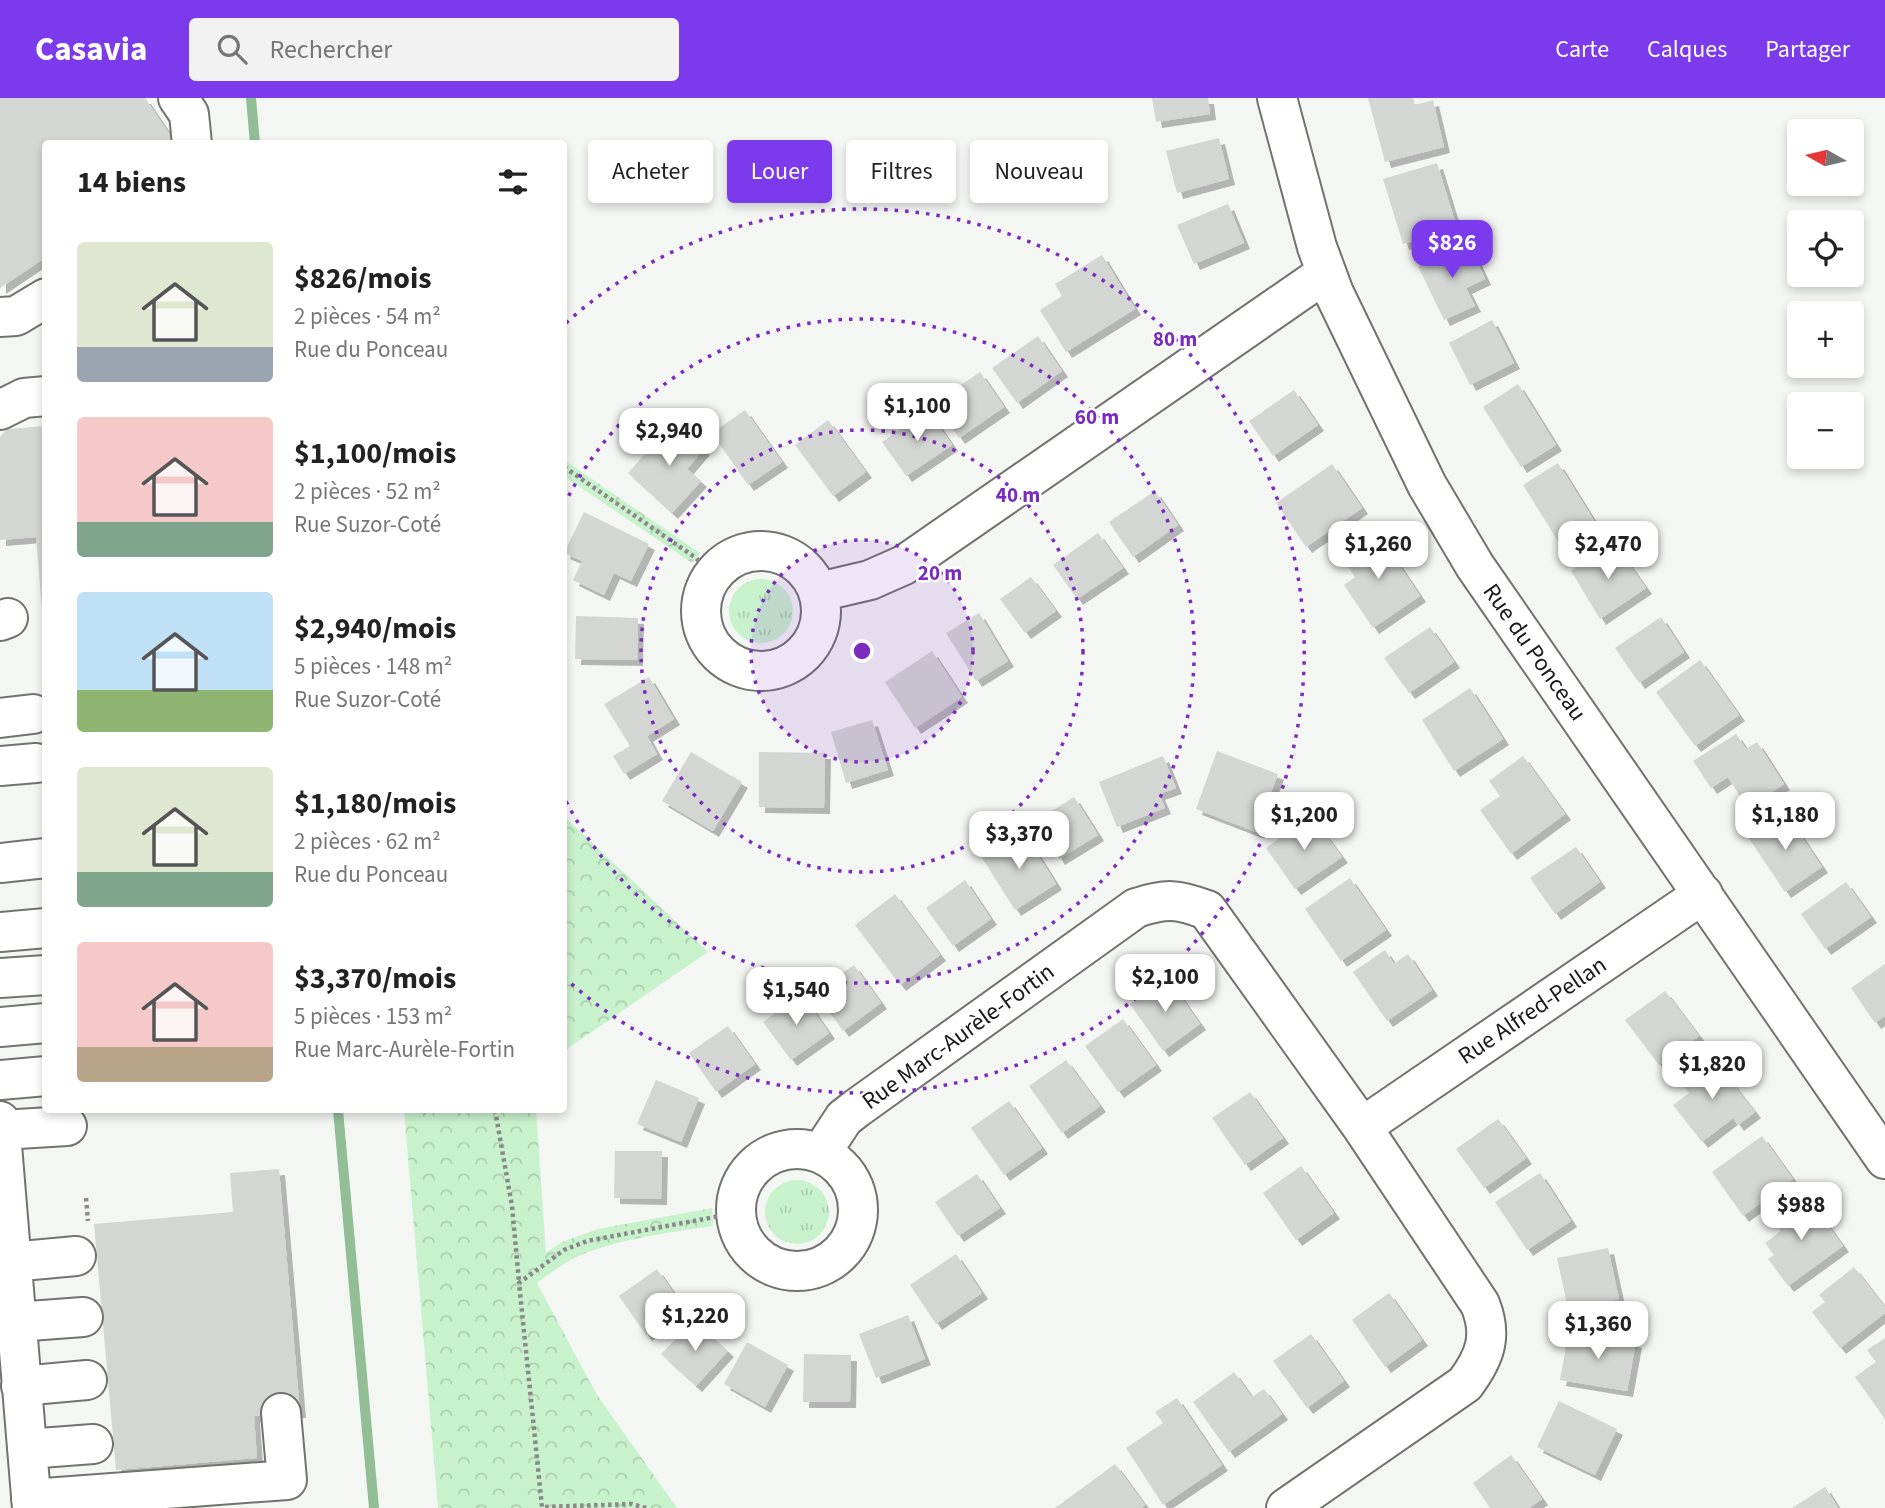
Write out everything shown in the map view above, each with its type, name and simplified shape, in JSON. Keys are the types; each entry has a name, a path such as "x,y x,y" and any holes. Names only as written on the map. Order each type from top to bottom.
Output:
{"street":[{"path":"177,98 189,114 192,140"},
{"name":"Rue du Ponceau","path":"1277,98 1325,273 1427,485 1454,533 1885,1159"},
{"path":"819,592 870,580 905,565 1325,273"},
{"path":"0,317 16,316 42,300"},
{"path":"0,410 24,398 42,396"},
{"path":"755,550 775,552 794,559 809,574 819,592 822,611 818,630 809,648 796,661 778,669 758,671 731,663 710,643 702,624 701,604 712,576 719,567 736,556 755,550"},
{"path":"0,863 42,858"},
{"name":"Rue Alfred-Pellan","path":"1362,1127 1703,894"},
{"name":"Rue Marc-Aurèle-Fortin","path":"821,1153 844,1118 1136,908 1161,900 1185,902 1208,910 1362,1127 1480,1304 1487,1322 1483,1355 1465,1384 1286,1508"},
{"path":"0,932 42,928"},
{"path":"0,978 42,975"},
{"path":"0,1027 42,1023"},
{"path":"0,1080 42,1076"},
{"path":"0,1121 27,1449 23,1497 287,1480 281,1413"},
{"path":"1,1130 67,1126"},
{"path":"800,1148 821,1153 838,1163 851,1179 858,1198 859,1217 853,1237 841,1253 825,1265 806,1271 786,1271 767,1264 751,1251 740,1233 736,1213 738,1191 748,1174 762,1160 780,1151 800,1148"},
{"path":"12,1262 76,1256"},
{"path":"16,1322 83,1317"},
{"path":"21,1385 87,1380"},
{"path":"27,1449 93,1444"}],"path":[{"path":"567,469 696,558 712,576"},
{"path":"496,1113 512,1206 542,1508 632,1504 646,1508"},
{"path":"86,1198 87,1213"},
{"path":"519,1283 564,1250 587,1241 736,1213"}],"green space":[{"path":"567,462 700,553 692,563 567,478"},
{"path":"761,579 784,588 793,611 784,634 761,643 738,634 729,611 738,588"},
{"path":"567,819 708,952 567,1049"},
{"path":"404,1113 536,1113 546,1253 562,1242 598,1229 712,1208 713,1226 608,1245 557,1268 537,1283 597,1395 677,1508 438,1508"},
{"path":"797,1180 809,1182 820,1189 827,1200 827,1224 820,1235 809,1242 797,1244 785,1242 774,1235 767,1224 765,1212 767,1200 774,1189 785,1182"}],"building":[{"path":"0,98 145,98 173,140 42,140 42,260 0,288"},
{"path":"1152,98 1208,98 1210,114 1156,122"},
{"path":"1368,98 1413,98 1415,105 1433,100 1444,147 1385,162"},
{"path":"1219,138 1229,179 1177,193 1166,151"},
{"path":"1437,163 1457,228 1403,244 1383,179"},
{"path":"1228,204 1244,243 1194,264 1177,225"},
{"path":"1468,242 1485,279 1466,288 1475,306 1444,320 1418,266"},
{"path":"1102,255 1135,309 1066,352 1040,310 1062,296 1055,284"},
{"path":"1492,320 1514,363 1470,385 1449,343"},
{"path":"1038,336 1062,371 1017,403 992,368"},
{"path":"980,372 1004,407 959,438 935,403"},
{"path":"1518,384 1556,445 1521,467 1483,407"},
{"path":"1294,390 1318,425 1273,456 1249,421"},
{"path":"745,410 782,462 748,485 712,433"},
{"path":"928,410 952,445 906,476 882,442"},
{"path":"828,420 866,472 833,496 795,445"},
{"path":"674,422 704,449 687,469 701,481 672,513 628,473"},
{"path":"42,426 42,610 36,537 0,540 0,437 7,429"},
{"path":"1558,463 1596,524 1561,546 1523,485"},
{"path":"1332,464 1362,508 1306,547 1276,503"},
{"path":"1155,491 1178,525 1133,557 1109,522"},
{"path":"584,512 649,544 631,581 614,573 604,595 573,580 582,561 567,554 567,547"},
{"path":"1377,532 1420,596 1373,628 1344,585 1355,577 1341,556"},
{"path":"1098,533 1123,568 1077,599 1053,565"},
{"path":"1614,543 1646,588 1600,619 1571,571"},
{"path":"1031,577 1056,611 1025,633 1000,599"},
{"path":"979,613 1008,661 976,681 946,633"},
{"path":"576,616 638,618 637,660 575,659"},
{"path":"1661,617 1684,652 1639,683 1615,648"},
{"path":"1430,627 1454,662 1409,693 1384,658"},
{"path":"932,651 962,697 915,728 885,682"},
{"path":"1700,660 1739,715 1695,746 1656,692"},
{"path":"649,677 674,719 647,736 657,754 624,774 613,756 630,746 604,704"},
{"path":"1470,688 1503,739 1454,771 1422,720"},
{"path":"872,720 888,770 846,783 831,732"},
{"path":"1736,734 1746,749 1757,742 1784,784 1747,808 1728,777 1711,788 1693,761"},
{"path":"1217,751 1278,774 1256,832 1196,809"},
{"path":"691,752 742,782 713,831 662,801"},
{"path":"759,752 825,753 824,808 759,807"},
{"path":"1163,756 1176,788 1159,794 1165,808 1117,827 1099,782"},
{"path":"1523,756 1565,814 1511,854 1480,810 1500,796 1489,781"},
{"path":"1074,797 1098,835 1059,859 1036,821"},
{"path":"1785,812 1822,867 1785,892 1748,837"},
{"path":"1311,815 1342,857 1295,889 1266,848"},
{"path":"1023,831 1056,884 1015,910 982,858"},
{"path":"1576,847 1600,882 1555,914 1530,878"},
{"path":"1350,878 1386,930 1341,961 1305,909"},
{"path":"965,880 991,919 953,946 926,908"},
{"path":"1846,882 1871,917 1825,949 1801,914"},
{"path":"895,894 940,955 900,985 855,925"},
{"path":"1385,950 1394,964 1408,954 1432,990 1387,1021 1353,972"},
{"path":"1885,964 1885,1016 1875,1023 1851,988"},
{"path":"854,965 881,1003 843,1031 815,992"},
{"path":"1167,977 1200,1024 1163,1051 1130,1004"},
{"path":"1665,991 1699,1036 1659,1065 1625,1020"},
{"path":"802,994 829,1033 791,1060 763,1022"},
{"path":"1123,1019 1156,1065 1118,1092 1085,1046"},
{"path":"728,1026 755,1064 716,1092 689,1053"},
{"path":"1713,1058 1755,1112 1738,1125 1733,1118 1702,1142 1673,1105 1689,1093 1681,1083"},
{"path":"1066,1060 1100,1106 1062,1133 1029,1086"},
{"path":"656,1080 699,1098 681,1142 637,1124"},
{"path":"1250,1092 1283,1138 1245,1165 1212,1118"},
{"path":"1009,1101 1042,1148 1004,1175 971,1128"},
{"path":"1498,1119 1526,1158 1484,1188 1456,1149"},
{"path":"1762,1136 1793,1179 1743,1216 1712,1172"},
{"path":"615,1151 662,1151 661,1199 614,1198"},
{"path":"1301,1166 1334,1213 1296,1240 1263,1193"},
{"path":"279,1169 300,1412 254,1416 257,1458 116,1470 94,1224 233,1212 230,1173"},
{"path":"1540,1173 1571,1221 1527,1250 1495,1202"},
{"path":"977,1174 1000,1208 958,1236 935,1202"},
{"path":"1807,1196 1843,1246 1788,1286 1768,1259 1774,1255 1765,1243 1781,1231 1774,1220"},
{"path":"1608,1248 1619,1299 1568,1309 1557,1258"},
{"path":"956,1254 982,1293 936,1324 910,1285"},
{"path":"1854,1267 1885,1307 1885,1313 1840,1348 1812,1312 1825,1302 1819,1295"},
{"path":"657,1269 684,1308 646,1335 619,1296"},
{"path":"1389,1293 1422,1340 1385,1367 1352,1320"},
{"path":"908,1315 925,1359 876,1378 859,1334"},
{"path":"694,1320 728,1351 696,1386 661,1354"},
{"path":"1569,1330 1636,1342 1627,1391 1560,1380"},
{"path":"1311,1334 1344,1381 1307,1408 1273,1361"},
{"path":"1885,1338 1885,1419 1855,1377 1876,1362 1867,1350"},
{"path":"747,1342 788,1365 765,1407 724,1384"},
{"path":"804,1354 851,1355 850,1402 803,1402"},
{"path":"1234,1372 1252,1397 1264,1389 1282,1414 1229,1452 1193,1402"},
{"path":"1177,1398 1222,1465 1163,1505 1126,1448 1163,1423 1155,1412"},
{"path":"1559,1401 1617,1429 1595,1475 1537,1447"},
{"path":"1511,1455 1542,1499 1529,1508 1490,1508 1473,1483"},
{"path":"1115,1464 1145,1505 1142,1508 1055,1508"},
{"path":"1825,1487 1838,1508 1792,1508"}],"waterway":[{"path":"251,98 255,140"},
{"path":"338,1113 374,1508"}]}
